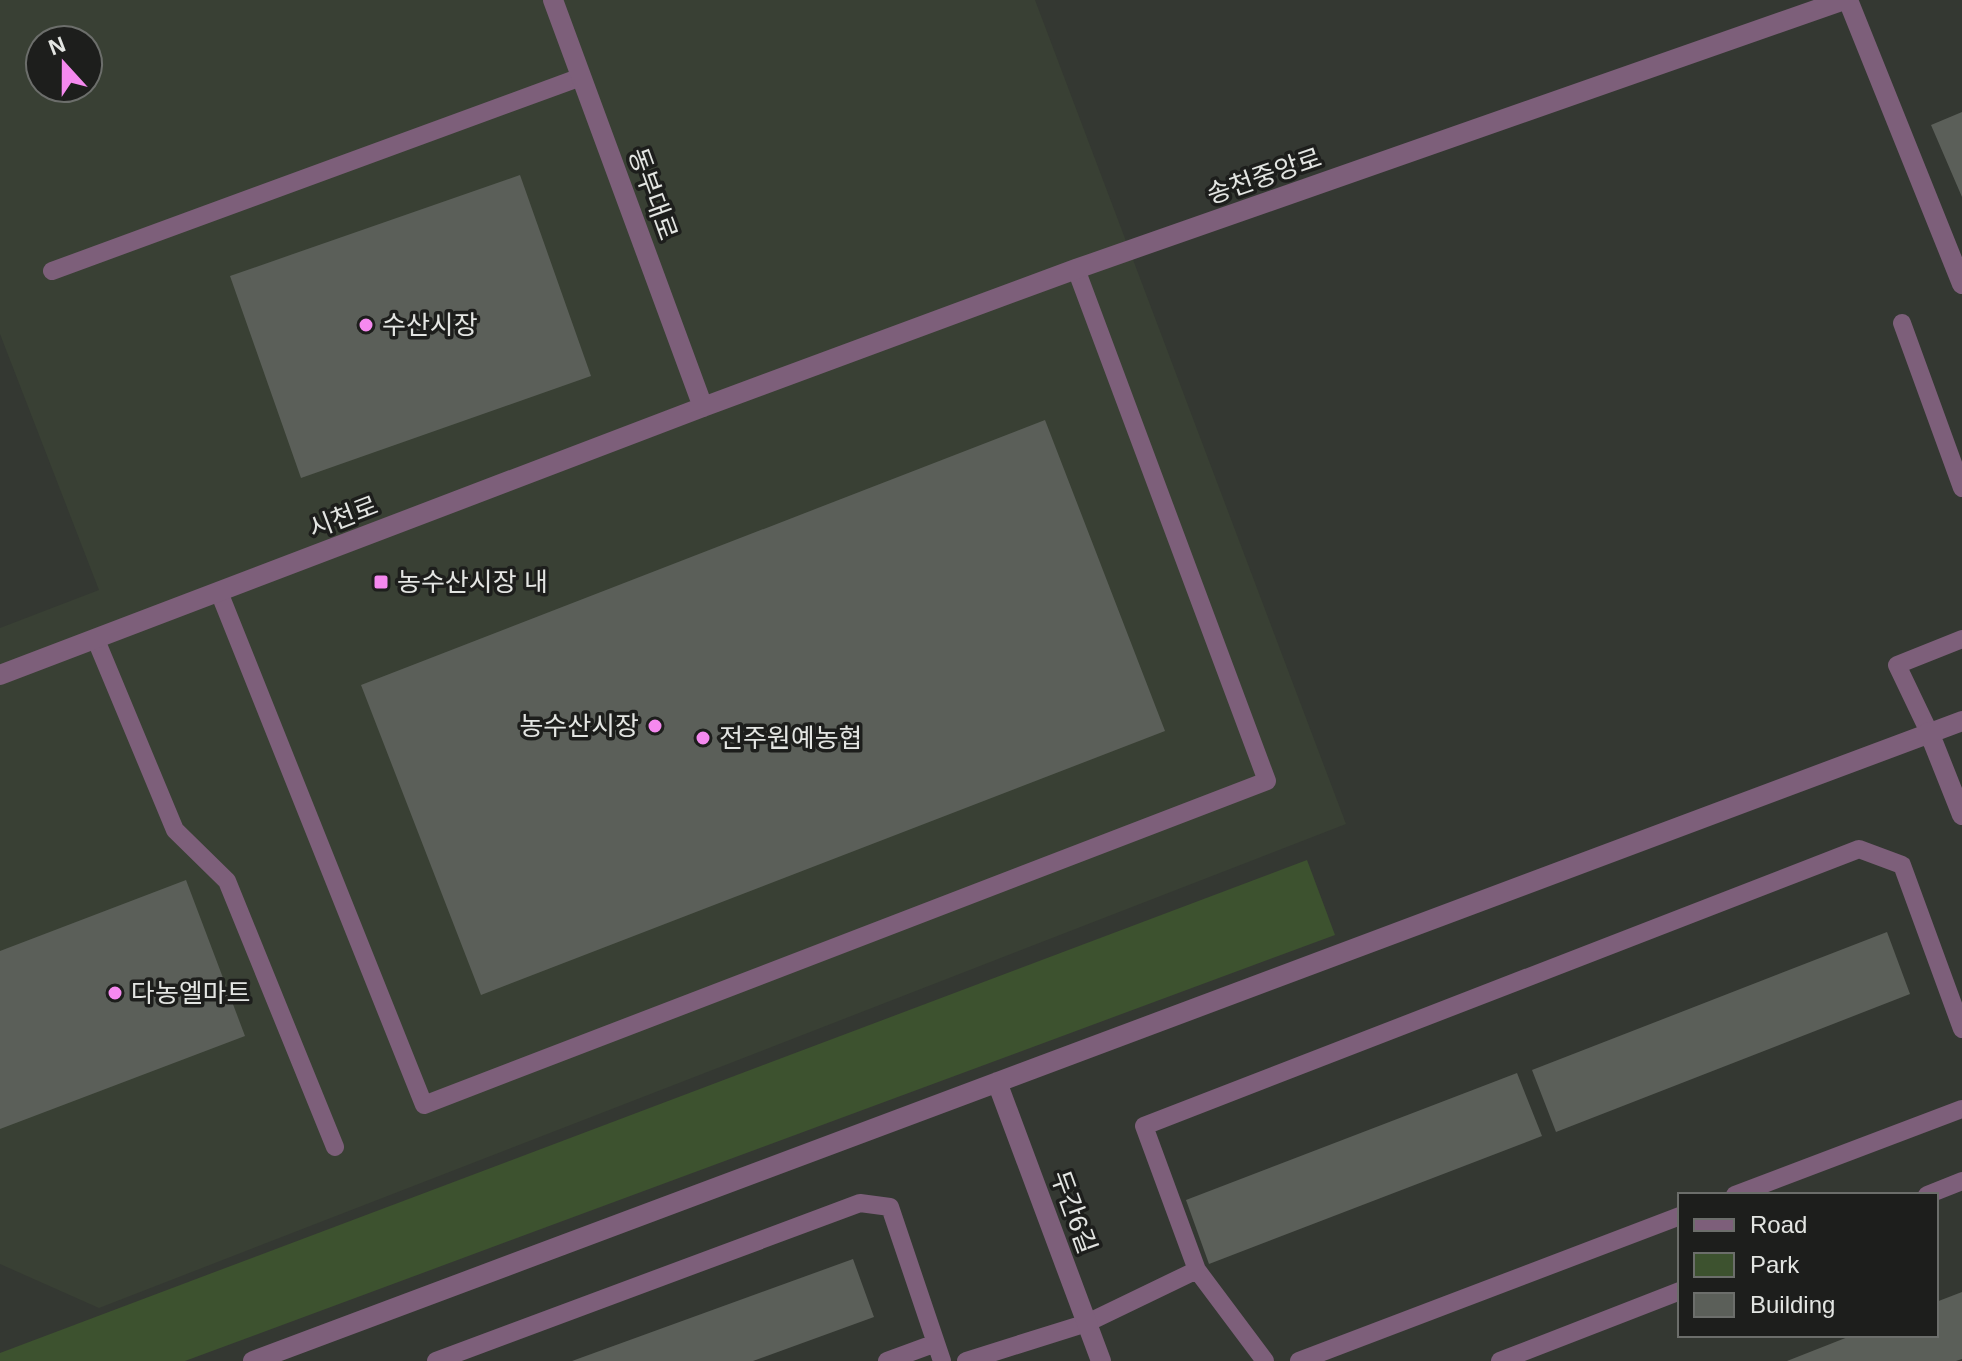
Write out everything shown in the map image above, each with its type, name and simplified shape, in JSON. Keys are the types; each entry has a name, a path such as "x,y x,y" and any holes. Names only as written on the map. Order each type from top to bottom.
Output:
{"street":[{"name":"동부대로","path":"553,0 703,407"},
{"name":"송천중앙로","path":"703,407 1076,269 1846,0"},
{"path":"1846,0 1962,284"},
{"name":"시천로","path":"0,675 703,407"},
{"path":"253,1361 1962,721"},
{"path":"1929,732 1962,815"},
{"name":"두간6길","path":"997,1082 1101,1361"}],"lane":[{"path":"52,271 581,77"},
{"path":"219,592 424,1105 1267,781 1076,269"},
{"path":"1902,323 1962,488"},
{"path":"1929,732 1897,665 1962,639"},
{"path":"96,640 175,830 227,881 335,1147"},
{"path":"1265,1361 1197,1270 1144,1126 1859,849 1902,865 1962,1029"},
{"path":"1740,1193 1962,1109"},
{"path":"1932,1193 1962,1181"},
{"path":"436,1361 860,1203 890,1207 939,1352 887,1361"},
{"path":"1299,1361 1678,1217"},
{"path":"966,1361 1087,1323 1197,1270"},
{"path":"1500,1361 1678,1292"}],"shaded area":[{"name":"농수산시장","path":"0,0 1035,0 1346,824 99,1308 0,1264 0,628 99,590 0,334"}],"green space":[{"path":"1307,860 1335,935 185,1361 0,1361 0,1353"}],"building":[{"path":"1962,112 1962,197 1931,125"},
{"path":"520,175 591,376 301,478 230,276"},
{"path":"1045,420 1165,731 481,995 361,685"},
{"name":"다농엘마트","path":"186,880 245,1036 0,1129 0,951"},
{"path":"1887,932 1910,994 1556,1132 1532,1070"},
{"path":"1517,1073 1542,1136 1209,1264 1186,1200"},
{"path":"853,1259 874,1317 753,1361 572,1361"},
{"path":"1962,1292 1962,1359 1787,1361 1848,1337 1938,1337 1938,1301"}],"place":[{"name":"수산시장","path":"366,325"},
{"name":"농수산시장 내","path":"381,582"},
{"name":"농수산시장","path":"655,726"},
{"name":"전주원예농협","path":"703,738"},
{"name":"다농엘마트","path":"115,993"}]}
